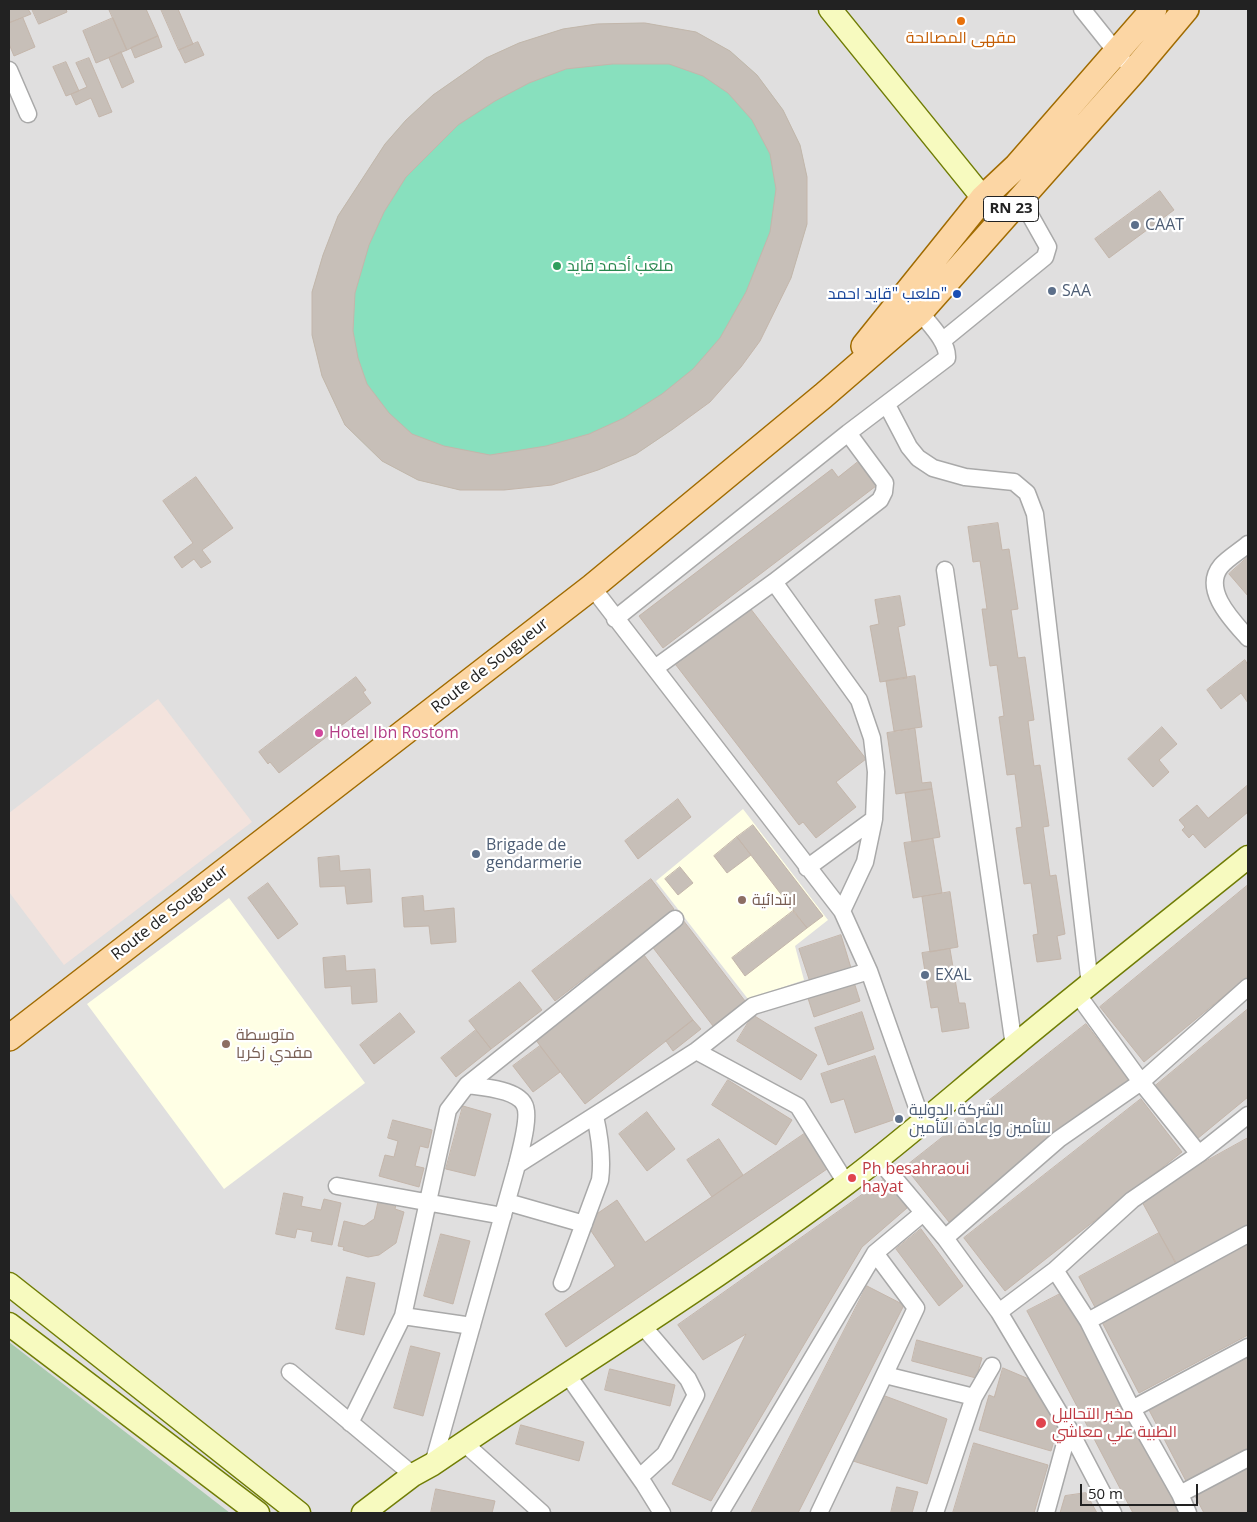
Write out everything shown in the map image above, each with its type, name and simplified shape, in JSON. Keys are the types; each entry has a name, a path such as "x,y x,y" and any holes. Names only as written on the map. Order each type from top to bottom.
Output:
{"main road":[{"name":"RN 23","path":"824,396 984,198 1016,166 1154,9"},
{"name":"RN 23","path":"824,396 920,312 1133,72 1186,9"},
{"name":"Route de Sougueur","path":"9,1038 592,587 824,396"}],"street":[{"path":"830,9 984,198 1004,217"},
{"path":"1082,9 1133,72"},
{"path":"9,70 28,114"},
{"path":"942,341 1045,257 1048,247 1021,199"},
{"path":"615,619 947,358 947,351 942,341 920,312"},
{"path":"887,405 909,447 918,458 933,468 965,477 1014,482 1026,493 1035,514 1084,990 1141,1082 1198,1154"},
{"path":"655,668 774,582 880,500 884,492 884,483 848,434"},
{"path":"1248,544 1220,567 1215,579 1216,592 1223,609 1248,638"},
{"path":"945,570 1014,1046"},
{"path":"774,582 859,700 872,738 876,772 874,820 865,862 842,911"},
{"path":"592,587 842,911 869,970 923,1124"},
{"path":"807,868 874,820"},
{"path":"362,1513 413,1475 780,1232 878,1160 1014,1046 1248,857"},
{"path":"350,1423 403,1316 448,1110 466,1085 675,919"},
{"path":"517,1166 696,1051 753,1006 869,970"},
{"path":"945,1238 1059,1139 1141,1082 1248,987"},
{"path":"696,1051 798,1106 846,1183"},
{"path":"432,1464 517,1166 527,1116 524,1104 515,1096 504,1091 466,1085"},
{"path":"999,1312 1055,1270 1132,1200 1198,1154 1248,1115"},
{"path":"562,1283 600,1180 602,1164 601,1147 595,1116"},
{"path":"878,1160 945,1238 999,1312 1069,1430 1113,1513"},
{"path":"337,1186 428,1202 505,1209 584,1224"},
{"path":"720,1513 875,1253 923,1212"},
{"path":"1088,1321 1248,1234"},
{"path":"819,1513 916,1308 875,1253"},
{"path":"1055,1270 1088,1321 1132,1409 1180,1494 1188,1513"},
{"path":"9,1284 299,1513"},
{"path":"403,1316 472,1326"},
{"path":"9,1324 258,1513"},
{"path":"640,1477 665,1454 696,1395 688,1379 642,1325"},
{"path":"1132,1409 1248,1347"},
{"path":"935,1513 974,1397 992,1366"},
{"path":"290,1372 413,1475"},
{"path":"567,1374 640,1477 662,1513"},
{"path":"885,1375 974,1397"},
{"path":"1046,1513 1069,1430"},
{"path":"464,1442 542,1513"},
{"path":"1180,1494 1248,1458"}],"shaded area":[{"path":"9,9 1248,9 1248,1513 9,1513"},
{"path":"158,699 252,822 64,965 9,892 9,813"},
{"name":"ابتدائية","path":"743,809 828,920 795,946 804,980 748,999 656,881"},
{"name":"متوسطة مفدي زكريا","path":"229,898 365,1083 224,1189 87,1004"},
{"path":"9,1342 230,1513 9,1513"}],"green space":[{"name":"ملعب أحمد قايد","path":"645,23 696,32 730,51 757,75 783,110 800,145 807,177 807,224 791,278 673,429 636,454 598,470 504,490 460,490 418,480 382,461 345,425 322,376 312,335 312,292 323,255 338,216 385,144 406,120 433,95 486,58 519,43 563,29 597,24"}],"building":[{"path":"9,9 28,9 31,14 9,23"},
{"path":"32,9 66,9 67,12 39,24"},
{"path":"109,9 146,9 158,36 127,50"},
{"path":"161,9 178,9 193,44 179,50"},
{"path":"23,18 35,47 14,56 9,44 9,23"},
{"path":"113,18 127,50 96,63 83,31"},
{"path":"645,23 696,32 730,51 757,75 783,110 800,145 807,177 807,224 791,278 760,341 741,367 710,402 636,454 598,470 552,485 504,490 460,490 418,480 382,461 345,425 322,376 312,335 312,292 323,255 338,216 385,144 406,120 433,95 486,58 519,43 563,29 597,24","holes":["613,64 669,64 703,76 728,93 752,120 770,154 776,189 770,232 746,292 720,338 693,369 662,394 624,418 589,434 546,446 490,455 444,446 412,434 389,413 367,384 358,358 353,331 355,293 369,245 384,212 406,177 458,125 495,101 529,83 566,69"]},
{"path":"158,36 162,47 135,58 131,48"},
{"path":"198,42 204,55 185,63 179,50"},
{"path":"121,52 134,82 122,88 109,58"},
{"path":"89,58 112,112 99,117 91,98 76,105 71,94 87,87 76,63"},
{"path":"66,62 79,91 66,96 53,67"},
{"name":"CAAT","path":"1160,191 1174,210 1109,258 1095,239"},
{"path":"858,462 876,486 663,648 639,616 832,469 838,477"},
{"path":"196,477 233,528 202,550 211,562 201,568 194,559 182,568 174,557 193,543 163,501"},
{"path":"998,523 1002,550 1009,549 1018,609 1011,610 1018,658 1025,657 1034,720 1028,721 1034,766 1040,765 1049,826 1043,827 1050,876 1056,875 1065,934 1057,936 1061,959 1037,962 1033,935 1038,934 1031,883 1024,884 1016,828 1022,827 1015,774 1007,775 999,717 1004,716 997,665 990,666 982,609 987,609 980,561 973,562 968,527"},
{"path":"1248,557 1248,596 1229,574"},
{"path":"900,596 905,625 898,627 907,678 880,682 870,626 879,624 875,600"},
{"path":"750,608 866,759 836,782 856,807 816,838 803,822 799,825 676,665"},
{"path":"1245,660 1248,665 1248,703 1241,693 1221,709 1207,690"},
{"path":"915,676 922,727 894,731 886,681"},
{"path":"356,677 366,690 363,692 371,703 279,773 270,762 268,764 259,752"},
{"path":"1162,727 1177,744 1159,760 1169,772 1153,787 1128,759"},
{"path":"915,729 922,783 931,782 932,789 896,794 887,733"},
{"path":"1248,785 1248,812 1205,848 1193,834 1189,838 1182,830 1185,827 1179,820 1197,805 1208,818"},
{"path":"932,789 940,837 912,842 905,793"},
{"path":"678,799 691,817 638,859 625,841"},
{"path":"753,825 823,916 807,928 737,837"},
{"path":"737,837 751,855 727,873 714,856"},
{"path":"933,839 942,893 913,898 904,843"},
{"path":"339,856 340,871 370,869 372,902 347,904 345,886 320,887 318,858"},
{"path":"680,867 693,883 678,895 665,879"},
{"path":"651,879 674,909 555,1001 532,971"},
{"path":"268,883 298,924 278,939 248,898"},
{"path":"1248,885 1248,976 1144,1062 1100,1007"},
{"path":"950,892 958,947 930,952 922,897"},
{"path":"423,896 424,911 454,908 456,942 431,944 429,926 404,927 402,898"},
{"path":"793,911 807,928 745,976 732,958"},
{"path":"683,920 745,1001 713,1026 651,945"},
{"path":"841,935 851,968 810,982 799,949"},
{"path":"950,949 959,1003 965,1003 969,1028 942,1032 938,1007 931,1008 922,953"},
{"path":"644,955 693,1020 585,1104 535,1039"},
{"path":"345,956 346,971 375,969 377,1002 352,1004 351,986 325,988 323,958"},
{"path":"853,979 860,1001 814,1017 807,995"},
{"path":"520,982 542,1010 491,1049 469,1021"},
{"path":"1248,1009 1248,1097 1197,1139 1154,1087"},
{"path":"862,1012 874,1049 828,1065 815,1028"},
{"path":"400,1013 415,1032 374,1064 360,1045"},
{"path":"753,1015 817,1055 801,1080 737,1041"},
{"path":"693,1020 701,1029 673,1051 666,1041"},
{"path":"1086,1024 1129,1080 949,1222 905,1167"},
{"path":"476,1030 491,1049 456,1077 441,1058"},
{"path":"540,1046 560,1072 533,1092 513,1066"},
{"path":"875,1056 896,1119 855,1133 844,1099 831,1103 821,1074"},
{"path":"728,1080 792,1120 776,1145 712,1105"},
{"path":"1141,1099 1182,1152 1005,1291 964,1238"},
{"path":"463,1106 491,1114 475,1176 446,1169"},
{"path":"647,1112 675,1149 647,1171 619,1134"},
{"path":"393,1120 432,1130 428,1148 420,1146 415,1166 424,1168 419,1187 379,1176 385,1155 394,1157 398,1141 388,1138"},
{"path":"807,1132 830,1167 566,1347 545,1314 615,1266 585,1222 617,1200 645,1242"},
{"path":"1248,1138 1248,1226 1177,1266 1140,1198"},
{"path":"719,1139 743,1175 712,1197 687,1160"},
{"path":"886,1178 907,1208 862,1247 711,1501 672,1484 746,1334 703,1360 678,1325"},
{"path":"284,1193 303,1197 301,1206 321,1210 324,1199 341,1203 332,1245 311,1241 313,1232 297,1229 295,1238 276,1234"},
{"path":"379,1199 396,1204 395,1209 404,1212 396,1243 379,1255 368,1257 343,1250 344,1247 338,1246 344,1221 364,1226 374,1219"},
{"path":"921,1229 963,1286 939,1306 896,1249"},
{"path":"1159,1233 1178,1266 1097,1311 1079,1277"},
{"path":"441,1234 470,1241 453,1304 424,1296"},
{"path":"1248,1244 1248,1335 1139,1393 1102,1322"},
{"path":"347,1277 375,1283 364,1335 336,1329"},
{"path":"867,1286 904,1305 798,1513 751,1513"},
{"path":"1064,1292 1180,1513 1133,1513 1027,1311"},
{"path":"917,1340 982,1358 976,1378 912,1361"},
{"path":"411,1346 440,1353 423,1416 394,1408"},
{"path":"1248,1358 1248,1448 1186,1481 1149,1410"},
{"path":"1003,1368 1036,1382 1058,1427 1051,1451 979,1430 989,1395 994,1397"},
{"path":"610,1369 675,1385 670,1406 605,1390"},
{"path":"885,1396 947,1419 927,1484 853,1461"},
{"path":"521,1425 584,1442 579,1461 516,1444"},
{"path":"974,1443 1048,1465 1034,1513 953,1513"},
{"path":"1248,1468 1248,1513 1204,1513 1195,1496"},
{"path":"897,1487 918,1492 912,1513 891,1513"},
{"path":"436,1489 495,1501 492,1513 431,1513"},
{"path":"1086,1493 1097,1513 1060,1513 1065,1496"}],"place":[{"name":"مقهى المصالحة","path":"961,21"},
{"name":"CAAT","path":"1135,225"},
{"name":"ملعب أحمد قايد","path":"557,266"},
{"name":"SAA","path":"1052,291"},
{"name":"ملعب \"قايد احمد\"","path":"957,294"},
{"name":"Hotel Ibn Rostom","path":"319,733"},
{"name":"Brigade de gendarmerie","path":"476,854"},
{"name":"ابتدائية","path":"742,900"},
{"name":"EXAL","path":"925,975"},
{"name":"متوسطة مفدي زكريا","path":"226,1044"},
{"name":"الشركة الدولية للتأمين وإعادة التأمين","path":"899,1119"},
{"name":"Ph besahraoui hayat","path":"852,1178"},
{"name":"مخبر التحاليل الطبية علي معاشي","path":"1041,1423"}]}
